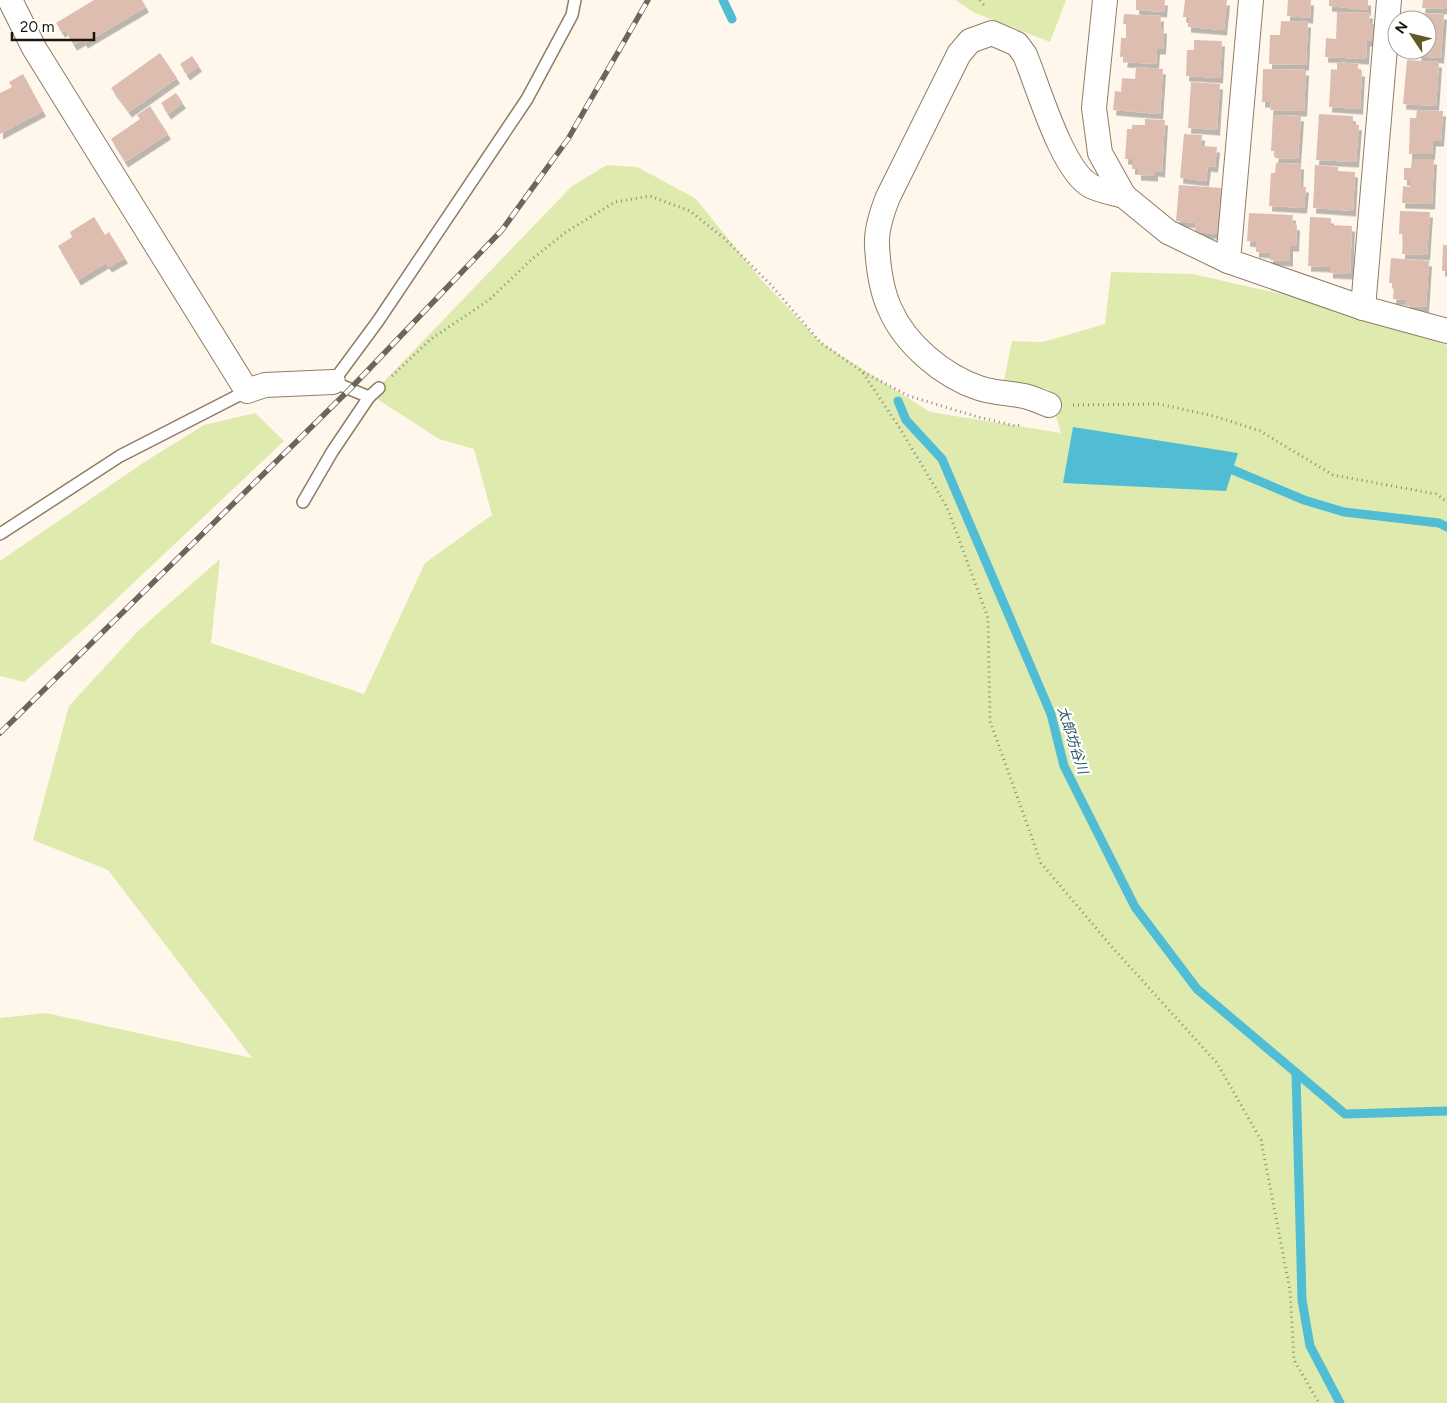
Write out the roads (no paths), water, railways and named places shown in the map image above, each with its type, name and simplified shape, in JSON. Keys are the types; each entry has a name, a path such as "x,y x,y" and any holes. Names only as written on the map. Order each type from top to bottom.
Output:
{"street":[{"path":"10,0 34,48 247,390 265,385 333,382"},
{"path":"1105,0 1094,108 1100,153 1124,196 1168,232 1228,261 1363,308 1447,331"},
{"path":"1228,261 1252,0"},
{"path":"1363,308 1389,0"},
{"path":"1049,405 1026,396 980,389 937,364 907,337 890,309 880,273 877,244 881,216 888,197 959,54 970,41 992,33 1017,44 1025,55 1062,150 1076,175 1091,186 1124,196"}],"lane":[{"path":"369,397 333,382 378,321 527,99 572,15 575,0"},
{"path":"303,502 332,452 369,397 379,388"},
{"path":"0,534 120,456 247,390"}],"water":[{"path":"1073,427 1238,453 1226,491 1063,483"}],"waterway":[{"name":"太郎坊谷川","path":"723,0 732,19"},
{"name":"太郎坊谷川","path":"898,401 906,420 942,459 1051,714 1064,766 1135,907 1197,989 1345,1114 1447,1111"},
{"path":"1233,470 1304,500 1344,512 1439,523 1447,527"},
{"path":"1296,1073 1302,1300 1310,1346 1340,1403"}],"railway":[{"path":"0,733 350,389 502,230 568,139 648,0"}]}
